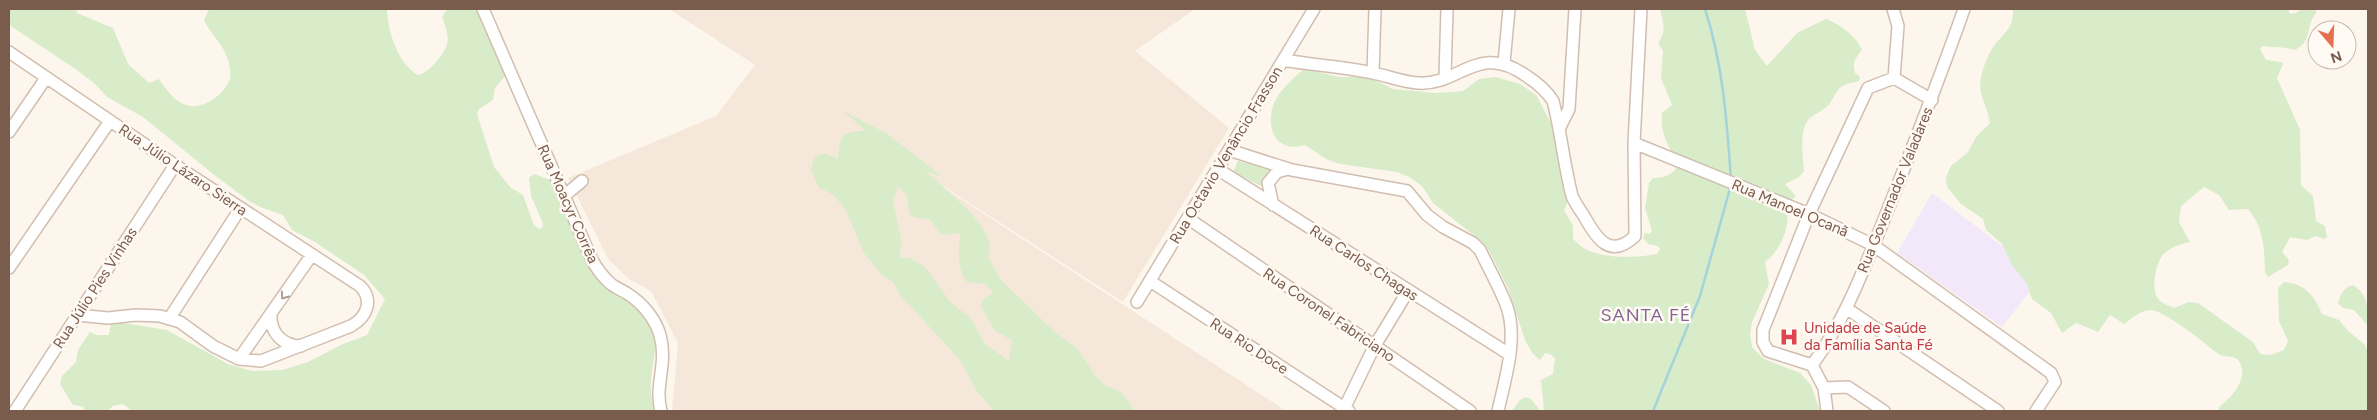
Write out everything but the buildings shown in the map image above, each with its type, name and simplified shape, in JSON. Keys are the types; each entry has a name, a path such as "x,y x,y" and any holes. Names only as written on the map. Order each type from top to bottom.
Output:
{"street":[{"name":"Rua Moacyr Corrêa","path":"483,9 564,196 600,273 612,286 639,302 650,315 660,334 664,364 658,399 661,411"},
{"name":"Rua Octavio Venâncio Frasson","path":"1137,302 1219,170 1229,150 1314,9"},
{"path":"1373,73 1375,9"},
{"path":"1445,77 1447,9"},
{"path":"1504,63 1509,9"},
{"path":"1560,127 1569,109 1575,9"},
{"path":"1283,60 1373,73 1420,83 1436,82 1476,64 1504,63 1532,80 1549,95 1560,127 1573,198 1596,237 1608,246 1618,246 1629,242 1635,236 1634,143 1641,9"},
{"path":"1893,9 1898,26 1894,78"},
{"name":"Rua Governador Valadares","path":"1812,365 1830,342 1873,245 1932,100 1964,9"},
{"name":"Rua Júlio Lázaro Sierra","path":"9,52 240,209 360,286 367,296 368,303 360,321 306,345"},
{"path":"9,132 46,78"},
{"path":"1894,78 1932,100"},
{"path":"1827,411 1824,388 1812,365 1768,351 1763,342 1763,330 1809,214 1868,88 1894,78"},
{"path":"9,268 110,121"},
{"name":"Rua Manoel Ocanã","path":"1634,143 1809,214 1873,245 2051,373 2054,382 2036,411"},
{"path":"1229,150 1288,169 1407,191 1427,215 1443,227 1473,243 1480,250 1507,307 1510,331 1509,354 1498,411"},
{"name":"Rua Júlio Pies Vinhas","path":"17,408 175,165"},
{"path":"1273,205 1268,183 1277,172 1288,169"},
{"name":"Rua Carlos Chagas","path":"1219,170 1509,354"},
{"path":"564,196 582,181"},
{"path":"169,319 240,209"},
{"name":"Rua Coronel Fabriciano","path":"1189,219 1470,411"},
{"path":"239,359 312,256"},
{"name":"Rua Rio Doce","path":"1150,281 1345,410"},
{"path":"1345,410 1374,347 1408,291"},
{"path":"1846,308 1998,411"},
{"path":"270,314 271,325 280,339 289,344 306,345"},
{"path":"77,316 108,318 152,315 169,319 180,322 213,346 239,359 261,361 306,345"},
{"path":"1492,344 1510,331"},
{"path":"1824,388 1848,387 1884,411"},
{"path":"17,408 30,411"}],"shaded area":[{"path":"669,9 1195,9 1135,51 1229,128 1123,302 808,99 1286,411 672,411 678,343 651,291 629,279 608,259 568,178 716,116 755,65"},
{"path":"1932,193 2042,276 2002,327 1897,253"}],"green space":[{"path":"9,9 75,9 77,13 113,28 128,64 149,83 159,79 167,91 182,103 199,106 218,95 227,85 230,77 225,52 204,20 209,9 387,9 389,27 399,55 404,63 418,75 424,73 437,61 447,45 448,35 442,17 447,9 486,9 506,58 505,76 495,88 493,100 479,109 477,114 494,167 511,188 523,195 534,225 539,229 542,228 543,224 531,196 529,178 534,174 553,181 609,282 641,296 649,305 656,325 651,385 655,411 132,411 123,404 113,406 107,411 83,411 84,407 73,405 60,384 62,376 76,362 78,350 90,332 96,335 109,335 111,321 167,330 228,364 252,371 282,370 308,362 341,345 367,335 385,299 364,275 315,242 292,230 283,215 249,201 143,117 107,97 94,83 74,68 9,25"},
{"path":"1660,9 1745,9 1755,50 1767,66 1797,33 1826,19 1847,31 1862,50 1854,63 1855,73 1860,77 1859,81 1840,88 1828,106 1810,118 1805,125 1802,144 1804,171 1799,177 1785,184 1796,196 1787,204 1786,228 1781,243 1765,262 1769,284 1752,322 1750,334 1752,347 1764,359 1800,373 1811,385 1820,411 1512,411 1520,400 1525,397 1531,399 1540,410 1544,410 1541,380 1553,374 1555,358 1545,353 1540,360 1533,354 1525,340 1508,288 1489,251 1481,241 1433,203 1422,186 1409,177 1397,172 1340,164 1326,159 1305,145 1295,147 1286,145 1279,142 1272,128 1272,110 1275,101 1288,84 1304,69 1340,77 1369,77 1393,89 1436,93 1463,91 1479,79 1495,77 1520,84 1536,95 1558,136 1572,193 1564,210 1573,226 1573,239 1585,249 1602,255 1630,257 1657,254 1660,249 1658,246 1648,244 1643,238 1645,233 1650,234 1652,231 1645,208 1649,183 1653,178 1665,177 1671,174 1678,166 1666,141 1662,121 1662,113 1672,105 1661,78 1663,51 1658,43 1663,35 1664,27"},
{"path":"2013,9 2288,9 2290,14 2296,13 2301,9 2316,9 2312,20 2307,20 2307,37 2301,46 2295,50 2262,46 2260,49 2266,60 2283,64 2277,78 2300,130 2301,185 2313,196 2316,221 2325,226 2327,237 2324,239 2316,236 2307,240 2290,237 2282,252 2289,260 2288,265 2268,277 2265,272 2262,238 2253,216 2248,209 2229,210 2219,195 2204,187 2181,206 2179,222 2190,242 2174,247 2162,256 2157,266 2154,285 2157,297 2165,304 2174,308 2189,302 2198,303 2253,342 2260,354 2271,355 2284,350 2288,341 2279,321 2278,288 2284,282 2303,288 2312,296 2322,314 2339,320 2348,331 2364,344 2368,351 2368,411 2219,411 2219,407 2231,396 2241,381 2242,370 2238,360 2217,353 2184,328 2156,311 2143,311 2124,324 2110,315 2098,332 2076,323 2062,333 2051,313 2032,299 2027,284 2012,265 2002,244 1986,230 1983,219 1961,204 1947,187 1946,177 1951,166 1968,152 1976,137 1990,123 1980,90 1981,78 1990,52 2007,31 2013,16"},
{"path":"843,111 886,133 939,174 940,176 925,171 963,205 982,227 988,237 990,246 988,257 1001,280 1056,333 1078,349 1096,377 1106,386 1120,391 1135,411 994,411 976,390 960,360 900,295 894,283 881,274 864,253 845,208 832,194 819,188 811,170 814,158 824,153 838,159 841,140 844,136 852,132 866,131","holes":["898,186 906,194 910,215 916,218 929,219 942,235 960,233 959,259 961,271 967,282 985,284 992,291 992,294 983,299 981,306 995,331 1012,340 1009,361 984,343 971,318 951,303 925,267 908,257 900,259 901,238 893,201"]},
{"path":"1238,161 1271,169 1262,179 1261,186 1233,172"},
{"path":"2353,285 2365,298 2368,326 2354,310 2343,308 2338,303 2343,292"}],"waterway":[{"path":"1705,9 1720,72 1726,115 1731,180"},
{"path":"1653,411 1700,296 1731,185"}],"place":[{"name":"Unidade de Saúde da Família Santa Fé","path":"1789,337"}],"district":[{"name":"SANTA FÉ","path":"1646,315"}]}
